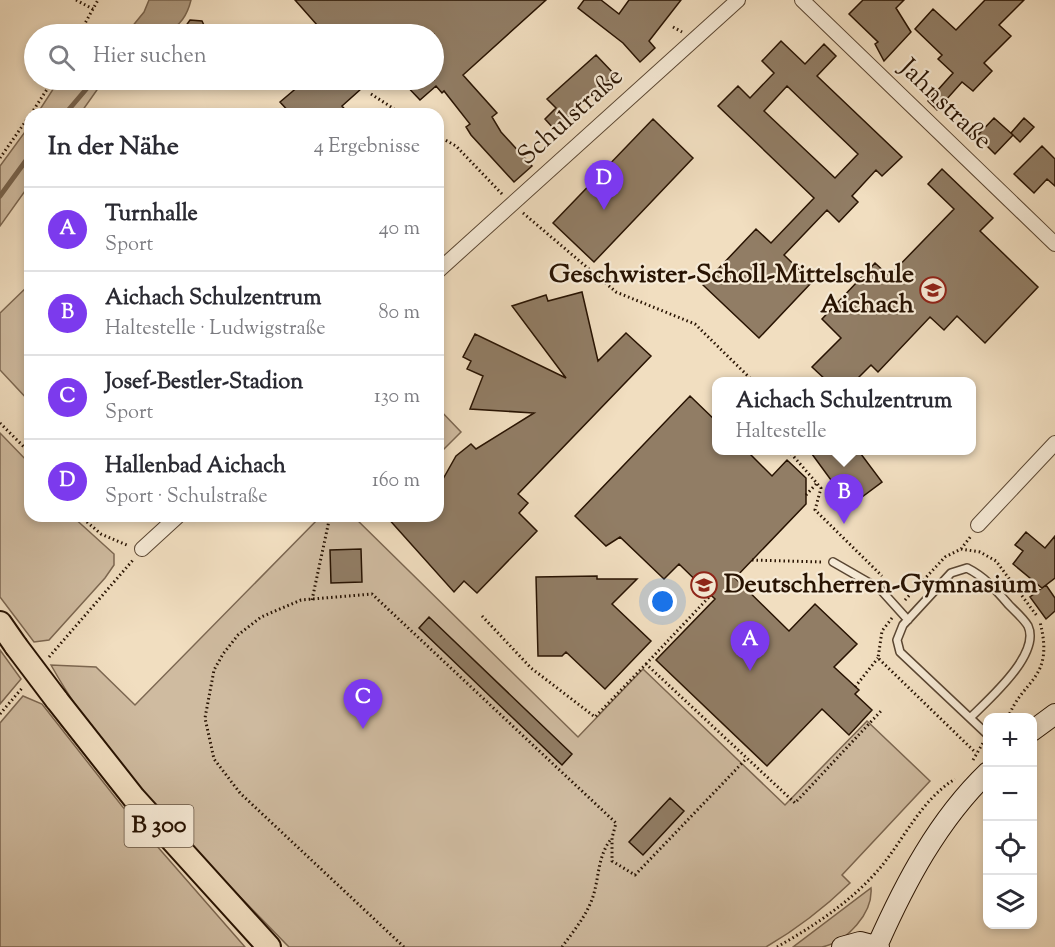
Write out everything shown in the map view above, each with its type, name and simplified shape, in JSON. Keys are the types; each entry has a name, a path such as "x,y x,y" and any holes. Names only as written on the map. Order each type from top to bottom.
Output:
{"highway":[{"name":"B 300","path":"0,623 134,798 269,947"}],"main road":[{"path":"1037,728 1055,714"},
{"path":"842,947 860,942 878,946 917,864 980,767"}],"street":[{"name":"Schulstraße","path":"444,264 738,0"},
{"name":"Jahnstraße","path":"802,0 1055,244"},
{"path":"978,525 1055,443"},
{"path":"142,549 171,522"}],"lane":[{"path":"833,562 880,589 908,620"},
{"path":"971,717 1023,659 1031,641 1028,626 983,576 968,568 951,573 908,620 897,640 900,652 971,717 983,731"}],"path":[{"path":"76,0 93,9"},
{"path":"85,24 98,0"},
{"path":"35,108 46,90"},
{"path":"371,94 393,108"},
{"path":"0,158 24,124"},
{"path":"444,139 456,146 510,203 616,292 695,324 750,377"},
{"path":"0,423 24,447"},
{"path":"792,455 821,488 816,510 882,576"},
{"path":"806,495 817,483"},
{"path":"44,662 142,549 120,543 101,534 87,522"},
{"path":"312,600 329,522"},
{"path":"897,593 904,601 945,557 961,549 980,552 996,561 1034,612 1047,636 1048,646 1043,677 1011,708 1009,713"},
{"path":"752,560 833,562"},
{"path":"404,947 240,793 214,759 205,718 214,670 238,635 261,616 287,605 312,600 372,594 616,823 612,838 612,861 635,875 747,758"},
{"path":"482,616 531,668 595,717 711,595"},
{"path":"855,687 878,658 882,631 898,609"},
{"path":"878,658 976,753 980,767"},
{"path":"646,663 795,803 881,711"},
{"path":"0,714 29,679"},
{"path":"976,753 983,742"},
{"path":"777,947 819,924 879,869 920,813 946,784 961,776"},
{"path":"562,947 590,904 597,883 602,851 612,838"}],"shaded area":[{"path":"149,0 191,0 187,12 178,24 134,24 144,12"},
{"path":"53,90 97,90 84,108 41,108"},
{"path":"24,133 24,192 0,226 0,166"},
{"path":"24,290 24,396 0,370 0,313"},
{"path":"444,414 461,432 444,449"},
{"path":"0,433 24,458 24,522 79,522 114,554 114,565 49,640 34,642 0,597"},
{"path":"315,522 359,522 578,737 643,669 785,805 867,721 930,781 842,875 850,883 810,918 766,947 289,947 193,848 130,778 101,741 51,665 96,667 135,705"},
{"path":"0,650 21,679 0,704"},
{"path":"23,696 42,704 122,806 245,947 0,947 0,723"},
{"path":"871,888 868,907 849,933 822,947 793,947"}],"building":[{"path":"295,0 546,0 463,75 497,113 492,117 501,132 532,166 514,182 471,135 466,127 470,124 444,91 442,93 439,90 444,90 444,24 316,24"},
{"path":"584,0 601,0 619,14 629,0 681,0 649,41 655,48 640,62 623,43 578,8"},
{"path":"863,0 904,0 896,8 911,32 884,61 875,44 878,42 849,14"},
{"path":"985,0 1024,0 999,25 1011,36 984,63 992,71 973,91 962,82 937,110 928,101 953,73 938,59 942,55 915,29 933,9 956,30"},
{"path":"190,20 202,21 203,24 187,24"},
{"path":"781,41 805,64 824,44 836,56 817,76 902,157 882,176 876,170 852,196 858,202 839,222 827,210 784,255 812,282 759,338 703,285 756,229 771,243 814,198 718,106 738,86 750,98 774,73 762,61","holes":["787,86 858,154 835,178 764,111"]},
{"path":"596,55 615,75 554,129 545,119 556,108 547,99"},
{"path":"294,90 360,90 342,106 344,108 286,108 280,102"},
{"path":"410,90 431,90 420,100"},
{"path":"994,118 1013,135 995,154 977,136"},
{"path":"1024,118 1034,127 1020,142 1011,133"},
{"path":"653,119 693,158 594,262 553,223"},
{"path":"1042,146 1055,159 1055,186 1047,179 1034,193 1014,174"},
{"path":"942,169 993,218 980,231 1038,287 985,343 957,316 944,330 930,317 878,372 871,365 859,377 823,377 812,367 841,338 822,319 875,263 889,276 954,209 928,184"},
{"path":"582,292 598,361 626,333 651,356 518,494 528,503 519,513 537,531 477,593 464,581 454,592 391,522 444,522 444,477 456,456 471,444 476,449 534,413 470,409 483,376 467,369 471,361 463,357 475,334 566,378 512,306 546,295 548,301"},
{"path":"690,396 712,417 712,455 751,455 772,476 787,460 806,478 806,504 735,578 789,631 815,604 857,644 834,667 859,690 855,694 872,710 849,735 822,709 767,766 656,660 715,599 679,564 664,579 620,537 606,546 575,516"},
{"path":"813,455 862,455 882,482 850,506"},
{"path":"1026,532 1045,548 1055,536 1055,578 1042,588 1013,564 1023,551 1015,545"},
{"path":"361,549 362,582 331,583 330,550"},
{"path":"597,576 597,579 637,579 612,604 651,641 605,689 566,652 562,656 538,656 536,577"},
{"path":"1046,585 1055,598 1055,611 1046,619 1030,597"},
{"path":"429,617 572,754 562,765 419,628"},
{"path":"670,798 684,811 643,855 629,842"}],"waterway":[{"path":"70,108 85,90"},
{"path":"0,196 24,163"}],"place":[{"name":"Hallenbad Aichach","path":"604,210"},
{"name":"Geschwister-Scholl-Mittelschule Aichach","path":"933,290"},
{"name":"Aichach Schulzentrum","path":"844,524"},
{"name":"Deutschherren-Gymnasium","path":"704,585"},
{"name":"Turnhalle","path":"750,671"},
{"name":"Josef-Bestler-Stadion","path":"363,729"}]}
